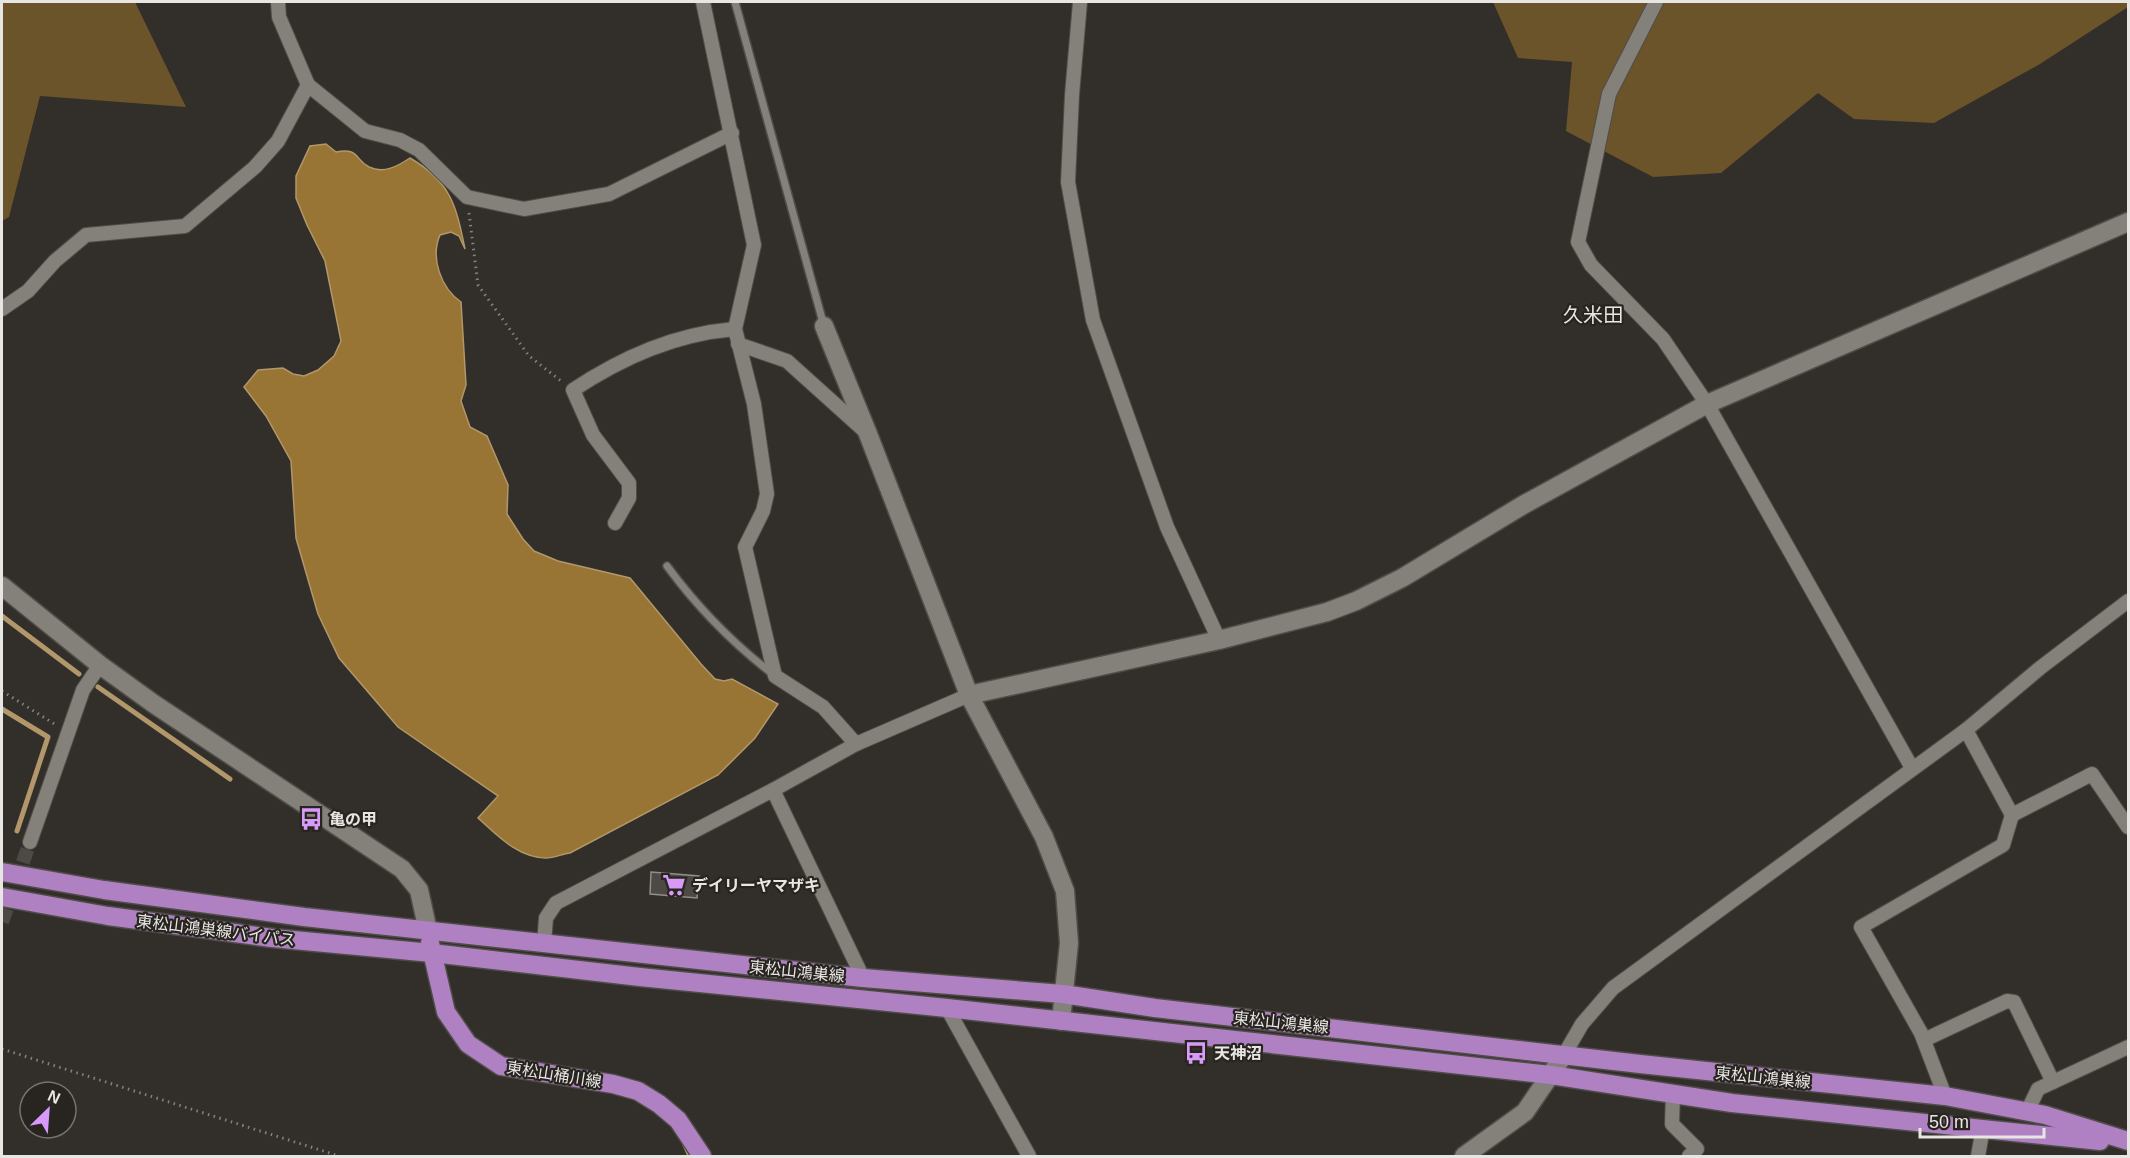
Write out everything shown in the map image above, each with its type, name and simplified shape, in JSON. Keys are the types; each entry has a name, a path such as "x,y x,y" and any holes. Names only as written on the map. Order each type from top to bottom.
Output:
{"main road":[{"name":"東松山鴻巣線バイパス","path":"2,872 116,892 428,931"},
{"name":"東松山鴻巣線バイパス","path":"2,897 108,916 272,938 432,953"},
{"name":"東松山鴻巣線","path":"428,931 863,978 1064,994 1155,1008 1945,1096 2045,1115 2128,1142"},
{"name":"東松山桶川線","path":"428,931 446,1012 468,1044 501,1066 613,1084 638,1091 659,1104 678,1120 702,1156"},
{"name":"東松山鴻巣線","path":"432,953 1551,1075 1732,1103 2128,1142"}],"street":[{"path":"278,2 279,17 308,85 365,131 400,140 419,150 467,196 524,209 609,194 732,133"},
{"path":"703,2 754,245 735,329 754,404 767,494 763,511 745,547 775,676 823,707 856,744"},
{"path":"1080,2 1068,182 1093,320 1167,527 1219,640"},
{"path":"1656,2 1609,94 1578,242 1591,265 1663,339 1707,404 1912,768"},
{"path":"2,309 28,291 55,261 86,235 185,226 255,167 278,141 308,85"},
{"path":"544,944 546,918 556,903 856,744 969,695 1219,640 1327,612 1402,579 1523,505 1707,404 2128,222"},
{"path":"824,326 969,695 1044,837 1065,891 1069,943 1061,1021"},
{"path":"615,524 629,498 629,483 593,435 573,390 596,375 663,342 709,331 735,329"},
{"path":"738,344 787,362 868,434"},
{"path":"2,586 100,665 201,736 402,868 419,890 428,931"},
{"path":"1464,1156 1525,1112 1582,1024 1613,988 1966,730 2040,668 2128,601"},
{"path":"30,842 83,690 100,665"},
{"path":"1966,730 2012,815"},
{"path":"1945,1096 1924,1040 1861,927 2002,845 2012,815 2092,774 2128,827"},
{"path":"773,790 863,978"},
{"path":"1924,1040 2007,1001 2014,1002 2053,1082"},
{"path":"947,1008 1029,1156"},
{"path":"2027,1112 2038,1089 2128,1047"},
{"path":"1673,1093 1672,1124 1697,1149 1689,1156"},
{"path":"1978,1156 1983,1128"}],"lane":[{"path":"735,2 824,326"},
{"path":"667,566 691,599 743,652 775,676"}],"path":[{"path":"467,196 478,285 529,356 573,390"},
{"path":"2,691 69,732"},
{"path":"2,1049 339,1156"}],"shaded area":[{"path":"2,2 135,2 186,107 40,96 9,217 2,221"},
{"path":"1493,2 2128,2 2128,7 2040,64 1934,123 1854,119 1818,93 1721,173 1653,177 1566,131 1572,62 1518,58"},
{"path":"326,144 336,152 349,151 369,167 380,170 401,164 410,158 435,176 449,196 465,249 459,236 451,232 440,235 436,253 443,281 461,302 466,385 461,401 470,427 487,436 508,485 507,514 523,539 534,551 558,561 630,578 715,679 724,681 732,679 778,704 755,738 718,775 570,853 546,858 526,854 500,838 478,818 498,796 398,727 339,658 318,614 296,538 291,461 266,416 244,387 258,370 283,368 293,374 304,376 318,370 334,356 341,341 325,261 296,198 296,176 310,146"}],"building":[{"name":"デイリーヤマザキ","path":"651,872 699,876 697,898 650,894"}],"waterway":[{"path":"2,616 79,674"},
{"path":"98,687 230,779"},
{"path":"2,709 48,737 17,831"},
{"path":"685,1145 690,1156"}],"tunnel":[{"path":"2,922 30,842"}],"place":[{"name":"亀の甲","path":"311,819"},
{"name":"デイリーヤマザキ","path":"674,885"},
{"name":"天神沼","path":"1196,1053"}],"district":[{"name":"久米田","path":"1593,315"}]}
